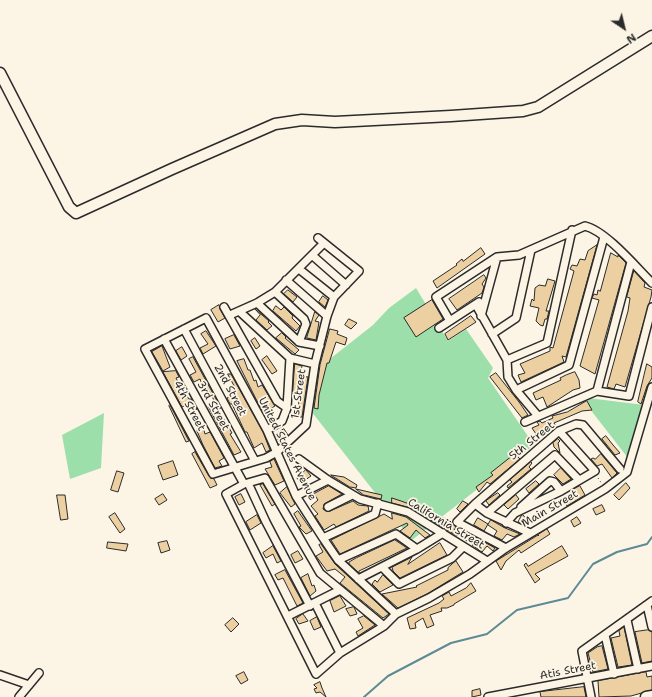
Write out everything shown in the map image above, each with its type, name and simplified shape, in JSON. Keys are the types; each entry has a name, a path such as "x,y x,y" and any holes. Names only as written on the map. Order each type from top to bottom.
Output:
{"street":[{"path":"0,73 69,207 76,213 274,124 302,120 335,122 466,115 523,111 538,108 652,36"},
{"path":"450,321 436,297 497,257 519,255 572,230 585,226 594,228 631,262 652,284"},
{"path":"507,360 547,343 572,230"},
{"path":"516,390 569,365 604,237"},
{"path":"230,315 257,303 275,292 324,243 318,238"},
{"name":"1st Street","path":"213,474 256,461 277,452 306,425 315,364 327,316 334,297 358,271 324,243"},
{"path":"492,334 516,318 531,250"},
{"path":"312,256 346,285"},
{"path":"481,316 497,257"},
{"path":"597,391 631,262"},
{"path":"299,269 334,297"},
{"path":"286,280 327,316"},
{"path":"275,292 304,319 306,324 299,342"},
{"path":"439,328 486,298"},
{"path":"257,303 299,342 320,346"},
{"path":"476,305 507,360 508,377 516,390 538,416"},
{"path":"224,307 230,315 277,401 287,408"},
{"path":"525,422 597,391 629,396 652,307"},
{"path":"239,311 290,358 315,364"},
{"name":"United States Avenue","path":"184,329 206,318 268,430 296,496 338,560 396,614"},
{"path":"164,339 184,329"},
{"name":"2nd Street","path":"184,329 256,461"},
{"name":"4th Street","path":"164,339 145,348 213,474"},
{"name":"3rd Street","path":"164,339 235,468 246,484"},
{"path":"268,430 282,421 287,408 290,358"},
{"path":"622,472 627,472 652,387"},
{"name":"5th Street","path":"506,548 457,522 474,504 559,431 576,424 583,425 622,472"},
{"path":"515,513 561,491 595,471 559,431"},
{"path":"487,513 555,455 579,480"},
{"name":"California Street","path":"299,459 352,495 408,512 487,561"},
{"name":"Main Street","path":"288,616 316,674 340,653 384,626 396,614 429,598 470,574 506,548 605,489 622,472"},
{"path":"340,590 313,605 288,616 226,494 246,484 265,478 320,573 384,626"},
{"path":"296,496 328,480"},
{"path":"506,523 550,482 554,482 561,491"},
{"path":"246,484 340,653"},
{"path":"328,507 352,495"},
{"path":"324,538 375,514 378,503"},
{"path":"474,504 506,523 530,533"},
{"path":"358,579 417,549 443,533"},
{"path":"338,560 396,534 417,549"},
{"path":"382,567 399,584 452,558 463,547"},
{"path":"591,697 582,651 650,603"},
{"path":"650,603 652,627"},
{"path":"627,620 638,669"},
{"path":"605,635 614,674"},
{"name":"Atis Street","path":"488,697 652,666"},
{"path":"20,697 39,673"},
{"path":"0,674 29,685"},
{"path":"646,697 652,696"}],"path":[{"path":"595,471 605,489"}],"green space":[{"path":"416,288 448,341 466,329 493,368 488,378 534,445 412,540 293,388 373,325 389,308"},
{"path":"588,398 644,405 628,458 586,404"},
{"path":"104,413 101,468 70,479 62,435"}],"building":[{"path":"597,245 566,357 562,356 564,362 521,382 518,375 525,373 520,364 550,351 550,347 553,348 574,271 570,269 572,265 577,266 580,259 585,260 588,251"},
{"path":"481,248 485,254 437,288 433,281 457,265 456,264 462,259 463,261"},
{"path":"611,253 618,257 618,255 626,263 595,374 580,366 599,300 592,298 594,294 597,295 598,290 600,291"},
{"path":"634,271 645,283 644,287 652,290 651,297 625,387 616,384 614,389 607,387 628,311 630,298 627,297"},
{"path":"484,275 486,278 482,284 484,287 482,293 457,310 449,299"},
{"path":"548,279 555,281 546,311 549,311 547,319 545,319 543,326 536,321 539,308 530,306 532,299 534,301 535,288 539,285 545,286"},
{"path":"288,290 297,297 293,302 284,294"},
{"path":"323,296 328,300 325,307 319,302"},
{"path":"432,300 443,319 416,337 404,318"},
{"path":"219,305 225,318 218,322 211,310"},
{"path":"276,306 281,310 284,307 293,316 292,318 300,326 296,331 273,311"},
{"path":"255,309 269,321 268,322 272,326 267,330 256,320 260,315"},
{"path":"315,312 319,315 315,321 319,322 316,340 307,338"},
{"path":"471,316 476,322 448,340 445,334"},
{"path":"349,319 357,323 351,329 345,325"},
{"path":"330,329 338,331 337,334 347,338 345,345 336,342 329,363 327,363 319,395 318,409 314,408 320,365"},
{"path":"206,331 216,346 203,354 200,348 208,344 201,334"},
{"path":"282,333 286,337 285,338 299,350 295,354 276,338"},
{"path":"234,335 240,346 230,349 225,339"},
{"path":"255,338 260,346 256,349 251,341"},
{"path":"162,346 170,367 163,371 152,352"},
{"path":"182,347 187,356 181,360 176,351"},
{"path":"267,356 277,371 272,374 262,360"},
{"path":"193,357 221,408 218,409 232,433 230,434 241,452 234,455 208,406 215,402 206,386 203,387 200,379 194,382 190,375 196,372 189,359"},
{"path":"244,359 254,381 256,380 258,387 262,385 275,406 263,413 237,361"},
{"path":"295,364 302,366 300,376 308,377 302,417 297,417 300,393 293,392"},
{"path":"647,364 652,367 652,378 647,386 641,404 638,402"},
{"path":"176,371 179,377 176,378 181,388 189,399 191,399 197,409 194,411 190,403 182,407 163,372"},
{"path":"575,372 579,380 580,388 573,390 547,407 543,397 536,400 533,393 561,380 560,378 566,375"},
{"path":"496,373 528,415 522,418 490,377"},
{"path":"228,374 231,374 263,432 270,450 266,452 262,443 254,448 247,432 245,432 232,404 230,404 227,398 237,392"},
{"path":"587,401 592,410 582,411 554,423 555,425 536,434 532,428 539,425 537,422 540,421 542,423 553,418 552,416 567,412"},
{"path":"170,405 189,441 186,442 169,406"},
{"path":"203,427 205,434 210,432 224,458 219,461 222,466 215,468 203,445 197,431"},
{"path":"284,429 288,435 280,442 275,435"},
{"path":"606,436 620,453 615,455 602,439"},
{"path":"558,439 560,441 558,443 560,453 554,447 553,443"},
{"path":"195,452 209,476 214,479 217,485 210,488 192,454"},
{"path":"515,454 520,459 490,484 487,482 479,492 476,487 493,475 491,473"},
{"path":"601,454 617,473 612,478 602,464 597,466 591,459 595,459"},
{"path":"274,459 284,481 275,485 265,469 272,467 270,462"},
{"path":"173,461 178,475 163,480 158,466"},
{"path":"531,462 532,463 529,467 531,469 508,488 507,486 512,482 510,480"},
{"path":"561,468 571,479 563,484 554,475"},
{"path":"306,470 311,476 301,483 297,478"},
{"path":"117,471 124,473 118,492 111,490"},
{"path":"331,475 344,477 357,485 356,488 350,487"},
{"path":"536,481 539,484 529,493 526,489"},
{"path":"626,483 630,488 619,500 614,495"},
{"path":"263,484 275,504 272,506 260,485"},
{"path":"329,486 342,494 324,504 323,509 326,511 330,511 353,501 358,505 368,506 369,511 336,527 334,524 324,530 315,516 318,514 311,506 318,500 314,494"},
{"path":"580,486 585,495 567,506 564,500 574,494 572,490"},
{"path":"287,487 295,504 291,507 280,493"},
{"path":"356,489 382,495 381,499 364,495"},
{"path":"498,493 500,495 489,505 486,501"},
{"path":"163,494 167,500 159,505 155,499"},
{"path":"241,494 245,502 239,505 235,497"},
{"path":"57,495 65,495 68,519 61,520"},
{"path":"516,495 519,499 508,509 504,505"},
{"path":"392,498 412,505 411,508 392,503"},
{"path":"463,501 468,504 460,512 457,509"},
{"path":"602,505 605,511 596,515 593,509"},
{"path":"413,509 422,511 437,518 438,516 450,521 456,527 454,530 459,533 457,536 431,520 426,513 424,516"},
{"path":"298,511 312,531 306,534 299,527 301,526 294,514"},
{"path":"115,513 125,529 120,533 109,517"},
{"path":"392,513 406,517 430,535 425,538 416,530 410,538 400,531 408,525 407,523 340,554 331,540 384,514 392,519"},
{"path":"257,515 261,523 250,530 246,522"},
{"path":"523,515 528,521 526,526 518,522"},
{"path":"577,517 581,523 574,527 571,521"},
{"path":"478,518 488,524 484,531 474,525"},
{"path":"491,520 520,534 514,537 507,534 502,540 494,536 497,531 488,525"},
{"path":"547,529 550,534 521,553 519,550 506,561 501,570 496,561"},
{"path":"466,532 495,548 493,551 487,546 482,552 472,545 476,542 472,538 467,541 462,538"},
{"path":"395,540 407,548 359,571 359,573 349,564 349,562 356,558"},
{"path":"167,541 170,550 161,553 158,543"},
{"path":"108,542 128,544 126,551 107,548"},
{"path":"440,543 447,555 400,578 393,571 392,567 412,557 408,564"},
{"path":"321,544 335,564 389,614 383,618 340,583 345,577 335,569 327,571 316,556 323,552 319,545"},
{"path":"273,546 281,561 277,563 273,554 266,558 263,553"},
{"path":"562,546 568,556 535,574 540,579 535,583 524,565 526,563 528,566"},
{"path":"298,551 303,559 295,563 291,555"},
{"path":"456,561 463,572 427,594 398,608 382,594 417,587 416,586 448,570 448,568"},
{"path":"285,570 303,603 297,606 283,578 278,580 275,575"},
{"path":"308,574 312,586 314,585 316,591 310,596 301,578"},
{"path":"383,575 393,585 380,592 372,584 375,580 377,582"},
{"path":"471,583 476,591 454,605 447,608 441,608 442,611 430,615 434,625 427,628 423,618 415,623 416,628 410,629 407,618 439,603 444,599 442,596 449,592 451,596 466,588"},
{"path":"340,596 346,606 334,612 330,601"},
{"path":"354,607 357,614 350,616 346,609"},
{"path":"303,614 308,621 299,624 296,619"},
{"path":"364,616 375,625 358,636 356,632 363,628 358,619"},
{"path":"317,617 321,627 314,630 310,621"},
{"path":"233,618 239,624 231,632 225,625"},
{"path":"624,627 632,665 618,667 611,638 620,636 619,631"},
{"path":"648,630 652,632 652,661 642,663 635,632"},
{"path":"602,646 608,669 593,672 588,653 597,647"},
{"path":"244,672 248,680 241,684 236,676"},
{"path":"646,672 647,677 652,676 652,690 631,696 599,697 598,681"},
{"path":"320,682 326,697 320,692 316,693 314,689 317,688 314,685"},
{"path":"584,687 586,697 541,697 540,692"},
{"path":"480,689 481,695 472,697 472,691"}],"waterway":[{"path":"364,697 388,676 451,643 487,634 517,610 568,598 593,564 617,552 647,544 652,537"}]}
